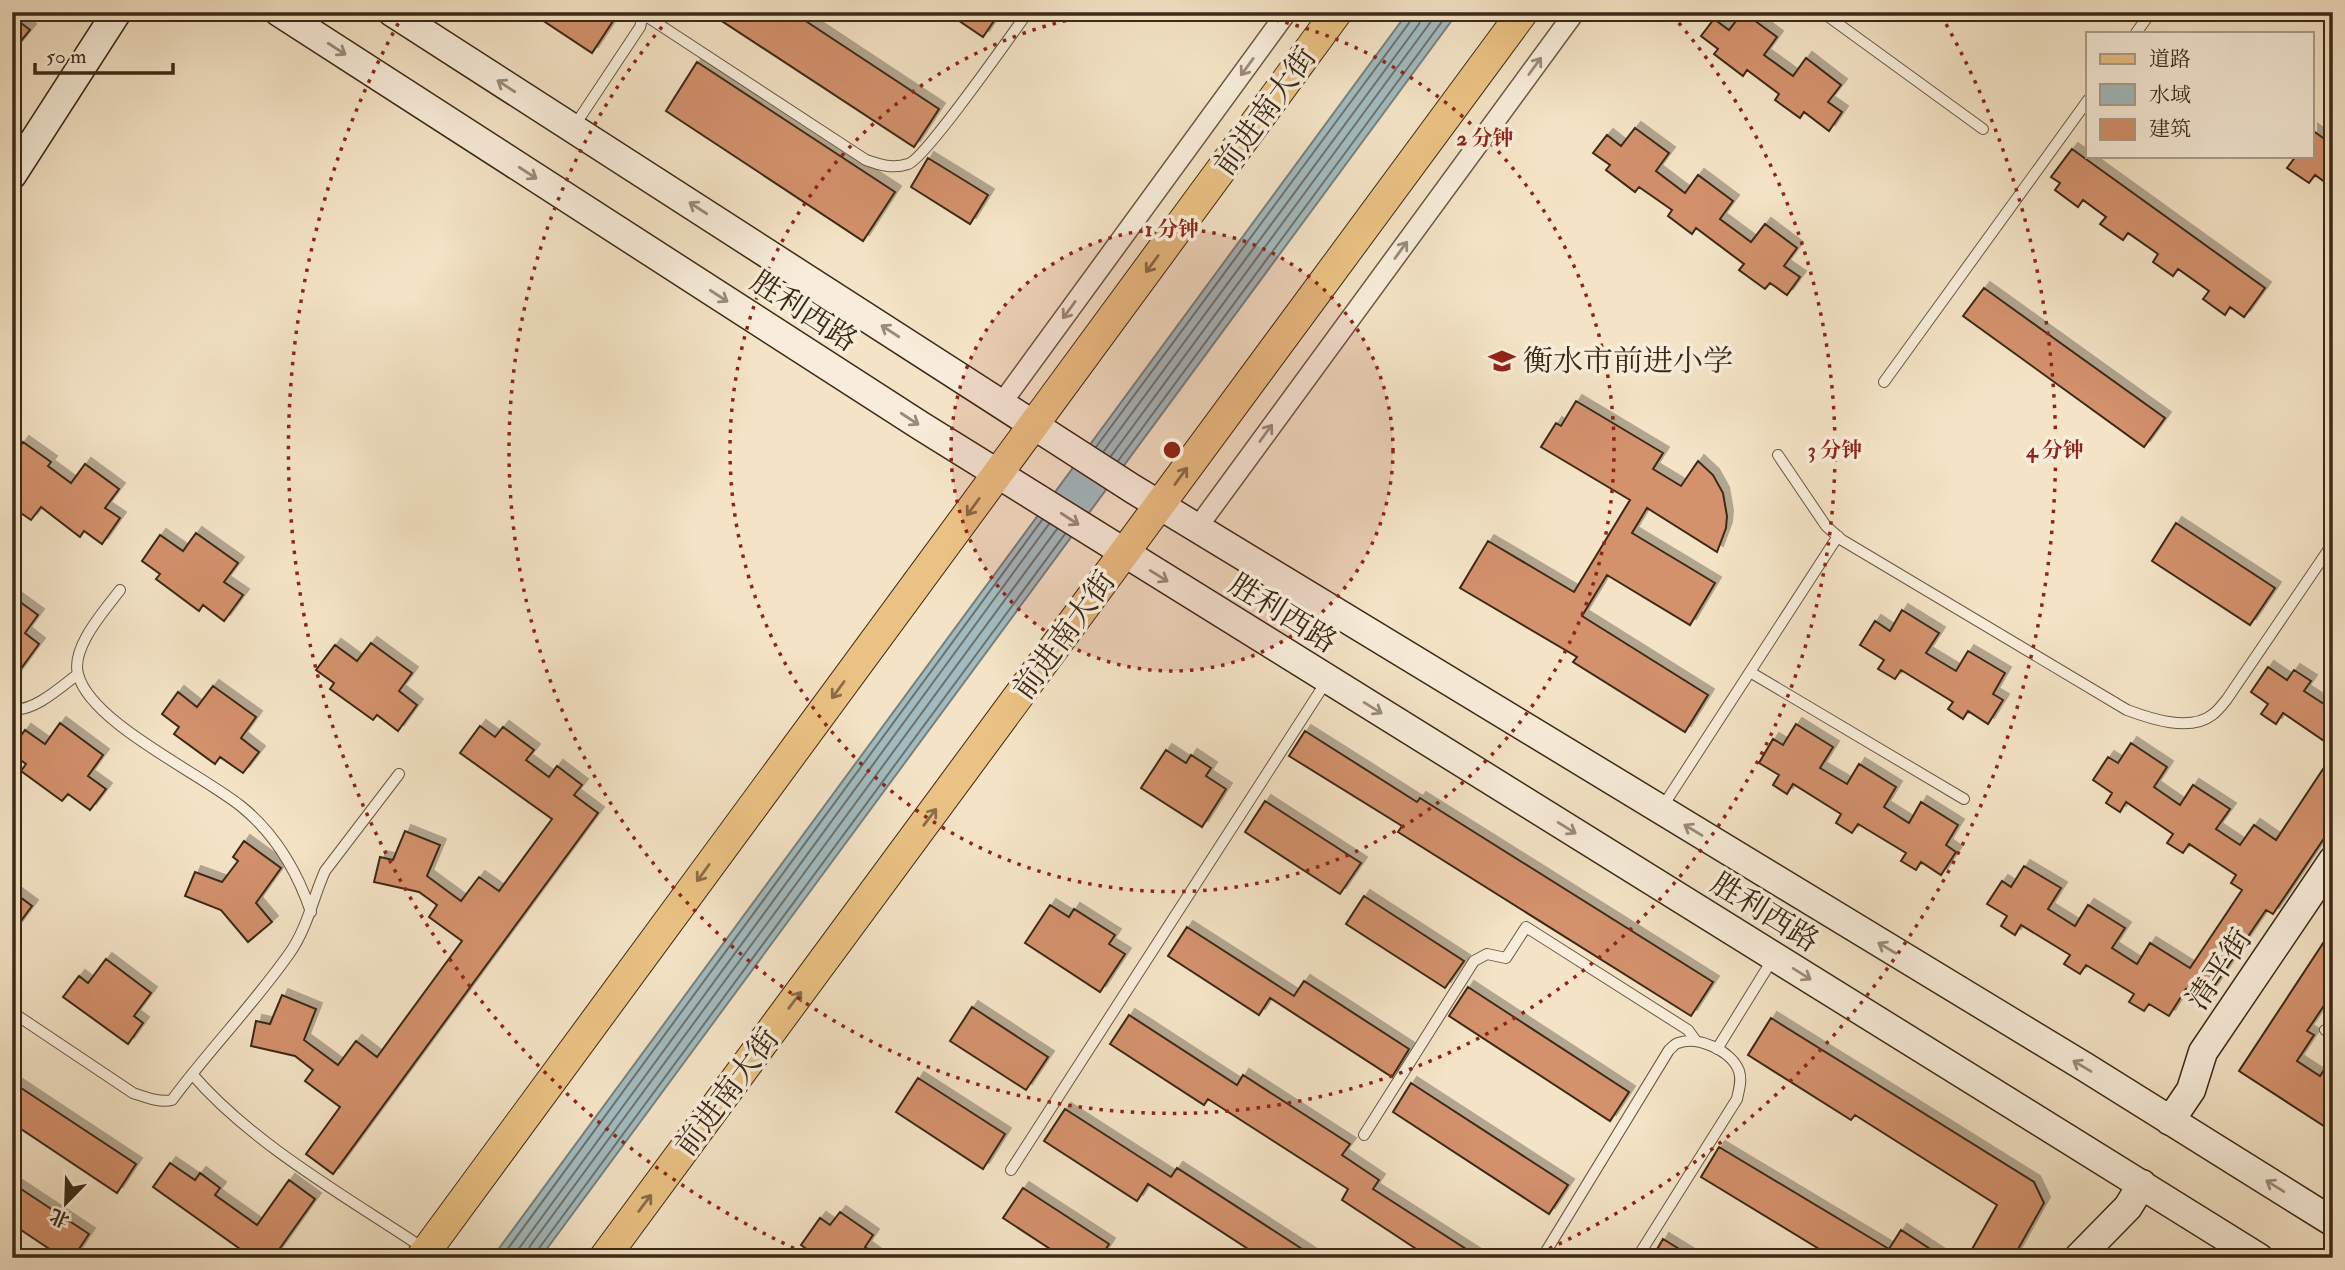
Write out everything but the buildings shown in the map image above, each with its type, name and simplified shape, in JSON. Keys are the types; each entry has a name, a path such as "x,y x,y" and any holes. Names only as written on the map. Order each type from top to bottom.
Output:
{"main road":[{"path":"12,175 117,12"},
{"name":"胜利西路","path":"279,12 998,474 2259,1258"},
{"name":"胜利西路","path":"392,12 1133,489 2333,1222"},
{"name":"前进南大街","path":"424,1254 1338,12"},
{"name":"前进南大街","path":"604,1258 1113,546 1160,505 1522,12"},
{"name":"清平街","path":"2170,1121 2190,1090 2203,1052 2333,860"},
{"path":"2078,1258 2128,1207 2142,1184"}],"street":[{"path":"1001,404 1287,12"},
{"path":"1197,528 1575,12"}],"lane":[{"path":"573,128 640,27 643,13 866,160 886,167 911,164 933,140 1028,12"},
{"path":"1822,12 1983,129"},
{"path":"2137,32 2151,12"},
{"path":"1884,382 2086,103"},
{"path":"1778,455 1813,509 1838,536 2127,710 2158,720 2182,723 2201,721 2212,715 2227,699 2333,543"},
{"path":"1660,810 1838,536"},
{"path":"120,590 85,639 78,659 78,674 98,706 111,718 232,799 275,839 300,882 311,912"},
{"path":"1750,672 1964,799"},
{"path":"12,709 18,710 40,701 78,674"},
{"path":"1011,1170 1327,680"},
{"path":"12,1012 133,1093 158,1100 172,1100 290,953 311,912 326,871 399,774"},
{"path":"1364,1135 1474,961 1487,954 1506,958 1526,927 1688,1030 1696,1041"},
{"path":"1717,1049 1774,957"},
{"path":"1542,1258 1669,1050 1678,1043 1696,1041 1730,1057 1738,1069 1741,1081 1737,1098 1637,1258"},
{"path":"192,1074 212,1097 282,1153 424,1254"}],"water":[{"path":"1408,12 1458,12 540,1258 492,1258"}],"place":[{"name":"衡水市前进小学","path":"1502,361"}]}
